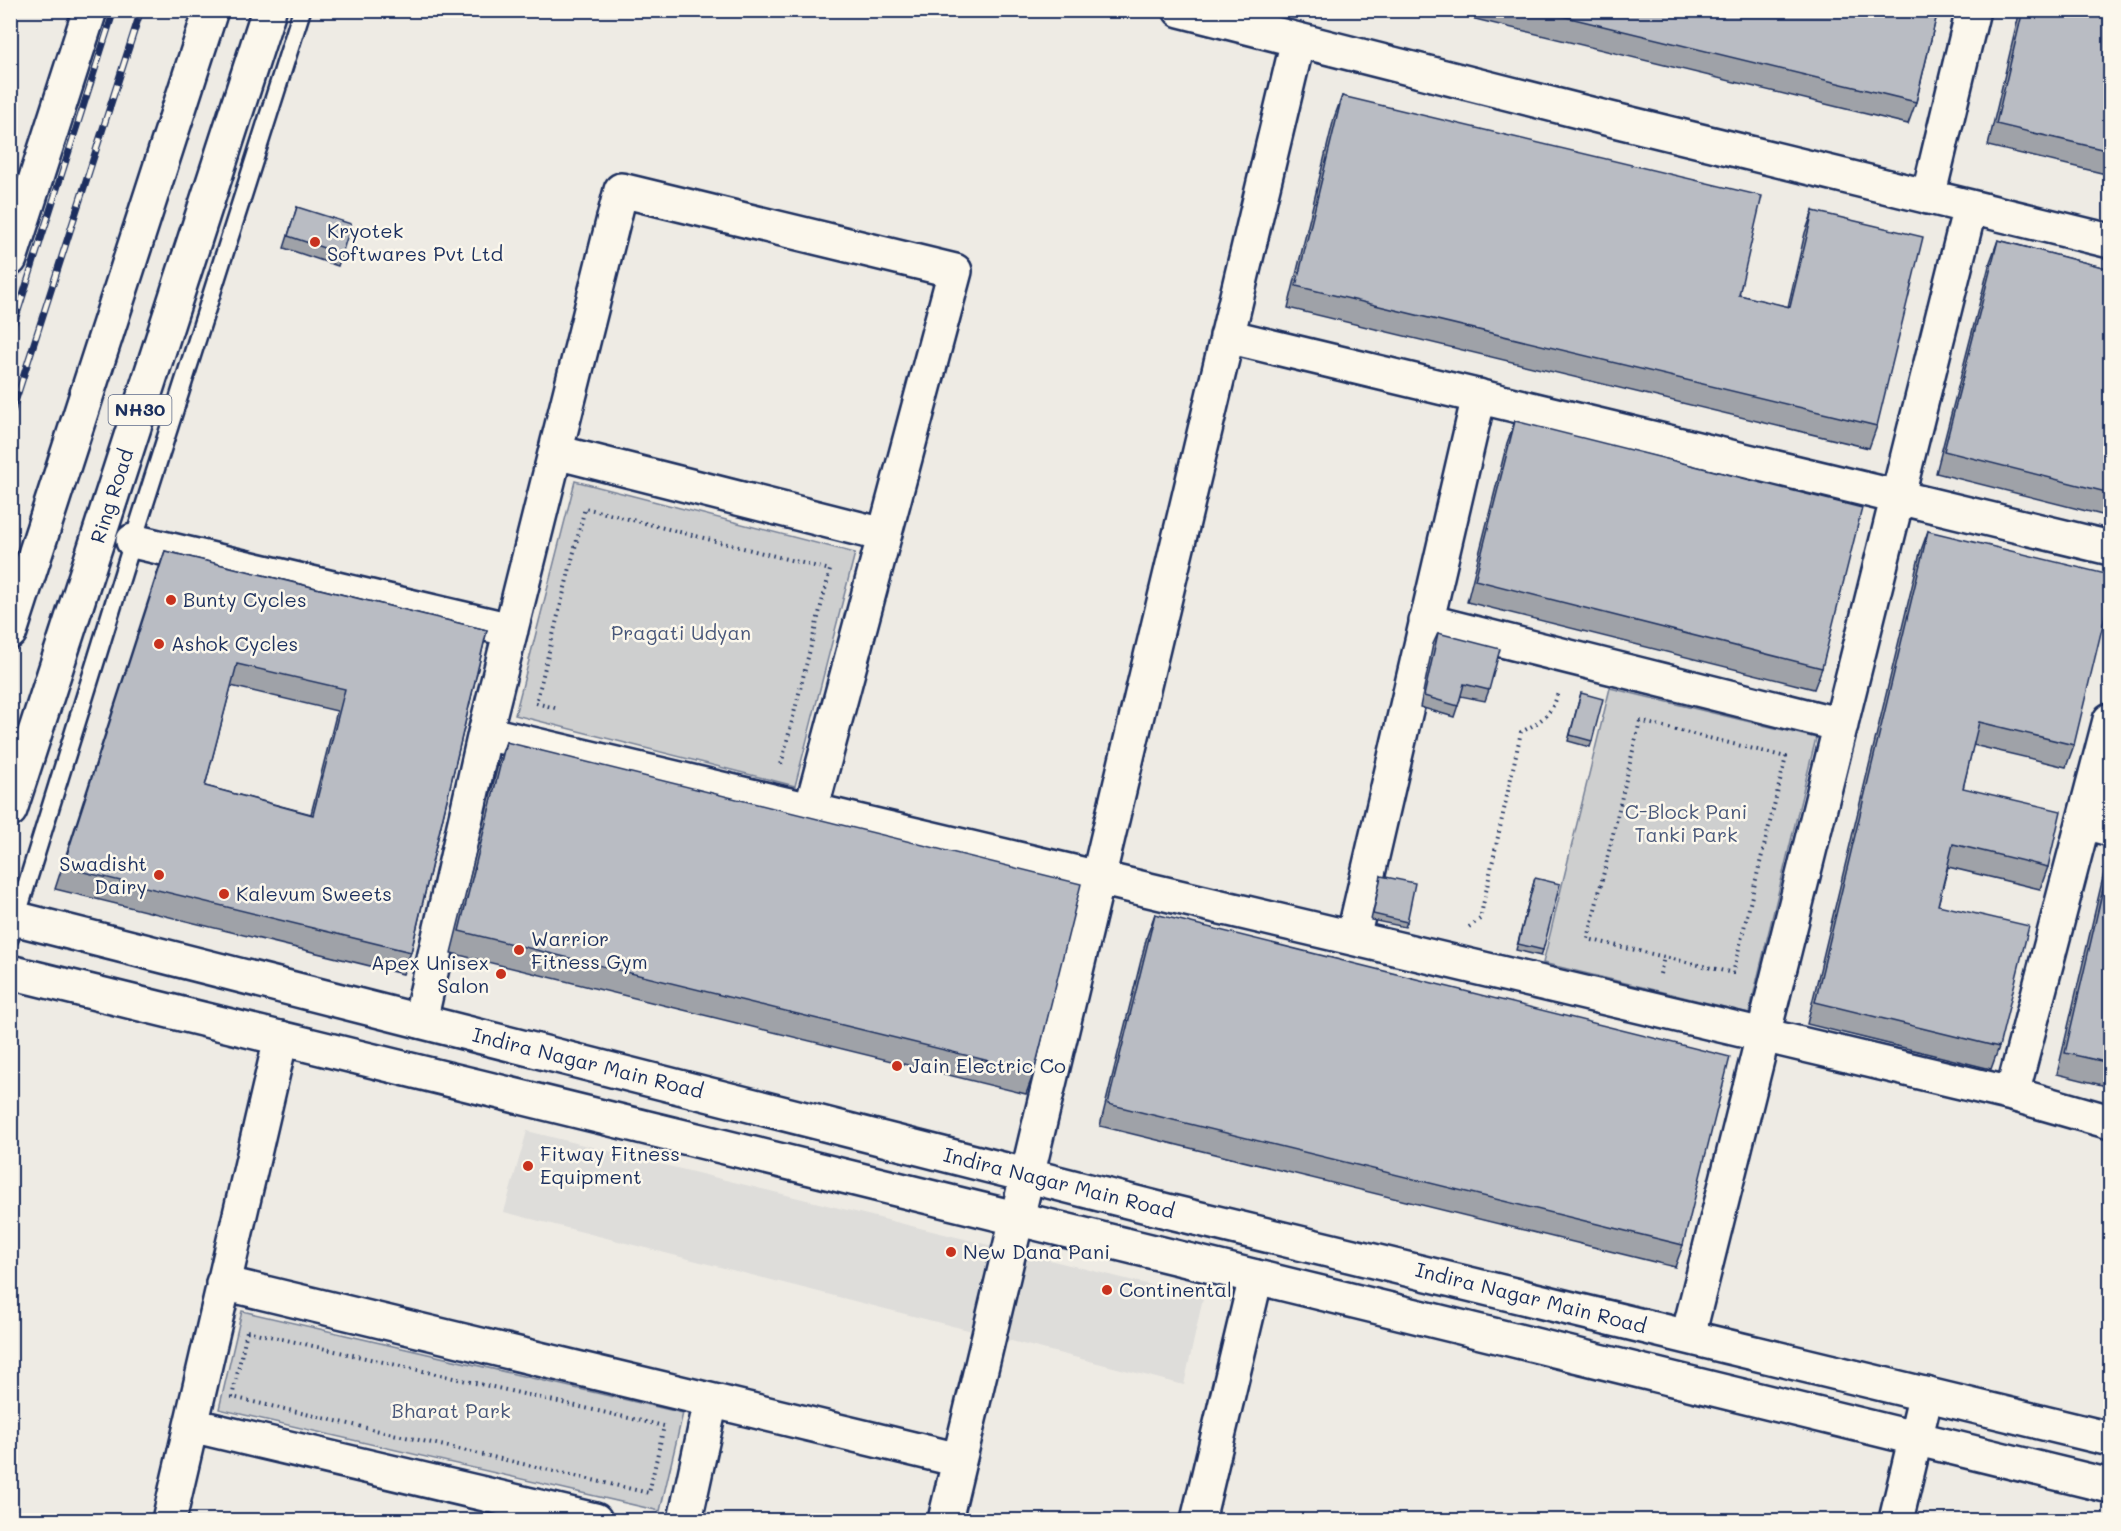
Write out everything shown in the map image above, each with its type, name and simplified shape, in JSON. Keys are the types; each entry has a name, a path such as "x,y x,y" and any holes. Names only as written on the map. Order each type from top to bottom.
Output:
{"main road":[{"path":"10,259 90,10"},
{"name":"NH30","path":"10,632 211,10"},
{"name":"Ring Road","path":"10,810 269,10"},
{"path":"1180,10 2110,241"},
{"path":"1928,197 1973,10"},
{"path":"945,1521 1298,40"},
{"path":"420,1021 485,733 621,190 955,271 811,810"},
{"path":"1688,1336 1970,207"},
{"path":"1227,336 2110,548"},
{"path":"1353,938 1479,396"},
{"path":"556,452 884,535"},
{"path":"133,541 511,630"},
{"path":"1426,621 1841,725"},
{"path":"2012,1094 2097,825 2110,720"},
{"path":"485,733 2012,1094 2110,1122"},
{"name":"Indira Nagar Main Road","path":"12,924 420,1021 1167,1211 2110,1439"},
{"path":"10,972 2110,1486"},
{"path":"169,1521 281,1038"},
{"path":"1207,1518 1256,1277"},
{"path":"223,1283 959,1461"},
{"path":"1896,1521 1926,1394"},
{"path":"685,1521 711,1401"},
{"path":"191,1425 595,1521"}],"lane":[{"path":"12,924 302,10"}],"path":[{"path":"558,709 536,703 585,508 830,570 780,766"},
{"path":"1457,963 1464,932 1480,919 1521,732 1539,723 1556,705 1566,656"},
{"path":"1640,721 1786,757 1733,974 1588,939 1640,721"},
{"path":"247,1331 664,1426 649,1493 232,1397 247,1331"}],"shaded area":[{"path":"527,1131 1203,1298 1184,1385 504,1212"}],"green space":[{"name":"Pragati Udyan","path":"575,481 855,553 795,786 515,715"},
{"name":"C-Block Pani Tanki Park","path":"1610,688 1816,738 1749,1013 1543,963"},
{"name":"Bharat Park","path":"242,1311 683,1413 660,1511 219,1409"}],"building":[{"path":"1537,10 1938,10 1916,102"},
{"path":"2023,10 2110,10 2110,151 1996,124"},
{"path":"1342,96 1762,196 1739,295 1790,307 1813,211 1923,237 1877,426 1296,286"},
{"path":"297,207 351,224 342,254 288,236"},
{"path":"1998,240 2110,269 2110,493 1944,451"},
{"path":"1515,421 1862,508 1822,668 1475,580"},
{"path":"1928,531 2110,575 2110,595 2074,745 1979,722 1963,788 2061,811 2048,867 1953,844 1938,905 2029,926 1999,1047 1815,1002"},
{"path":"165,551 487,630 411,952 63,867","holes":["237,664 345,689 313,815 205,786"]},
{"path":"1438,633 1500,649 1489,690 1464,684 1458,706 1424,696"},
{"path":"1581,693 1603,699 1592,741 1570,735"},
{"path":"506,742 1081,884 1034,1072 459,931"},
{"path":"2110,859 2110,1063 2065,1053"},
{"path":"1381,876 1415,883 1407,922 1373,914"},
{"path":"1535,878 1560,884 1543,950 1518,944"},
{"path":"1155,914 1730,1057 1683,1245 1108,1104"}],"railway":[{"path":"10,336 114,10"},
{"path":"10,418 141,10"}],"place":[{"name":"Kryotek Softwares Pvt Ltd","path":"315,242"},
{"name":"Bunty Cycles","path":"171,600"},
{"name":"Ashok Cycles","path":"159,644"},
{"name":"Swadisht Dairy","path":"159,875"},
{"name":"Kalevum Sweets","path":"224,894"},
{"name":"Warrior Fitness Gym","path":"519,950"},
{"name":"Apex Unisex Salon","path":"501,974"},
{"name":"Jain Electric Co","path":"897,1066"},
{"name":"Fitway Fitness Equipment","path":"528,1166"},
{"name":"New Dana Pani","path":"951,1252"},
{"name":"Continental","path":"1107,1290"}]}
